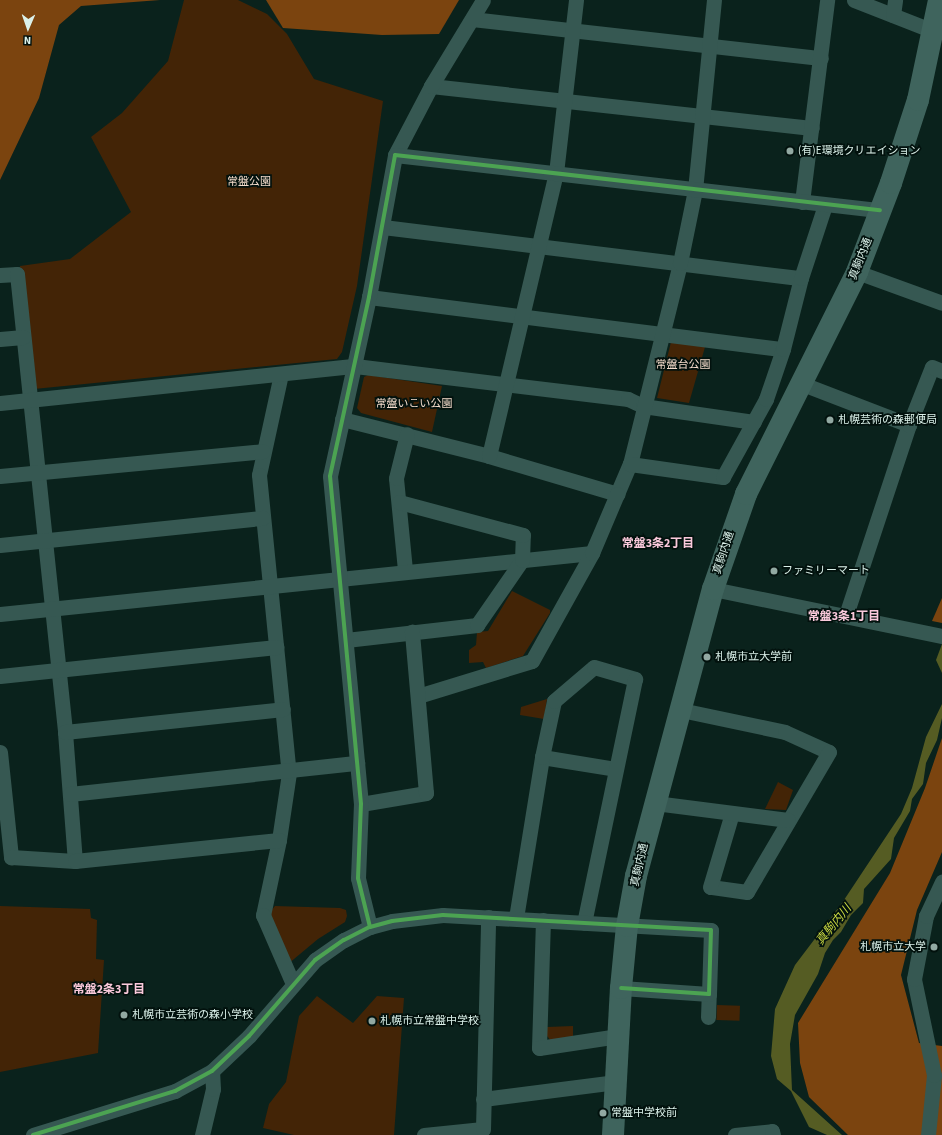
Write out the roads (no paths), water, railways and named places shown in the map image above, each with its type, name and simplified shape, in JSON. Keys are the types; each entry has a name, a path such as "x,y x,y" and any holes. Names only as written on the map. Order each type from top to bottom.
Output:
{"highway":[{"name":"真駒内通","path":"613,1135 621,988 627,926 636,876 713,588 746,494 800,383 857,272 906,139 933,31 938,0"}],"street":[{"path":"370,927 358,878 361,804 330,476 370,297 395,155 431,86 483,0"},
{"path":"489,456 508,385 556,173 576,0"},
{"path":"418,696 532,661 592,553 630,464 643,406 680,263 695,190 714,0"},
{"path":"802,202 827,0"},
{"path":"854,0 933,31"},
{"path":"893,15 895,0"},
{"path":"472,18 573,31 820,58"},
{"path":"431,86 812,128"},
{"path":"395,155 825,205 880,210"},
{"path":"630,464 724,477 766,399 783,350 801,278 825,205"},
{"path":"383,227 801,278"},
{"path":"857,272 942,303"},
{"path":"0,275 17,274 36,472 65,732 75,861"},
{"path":"370,297 662,333 783,350"},
{"path":"0,339 23,337"},
{"path":"0,403 355,366 628,399 643,406 754,422"},
{"path":"846,615 909,425 932,367 942,371"},
{"path":"281,374 259,475 289,773 279,840 263,915 293,984"},
{"path":"800,383 909,425"},
{"path":"342,419 407,434 489,456 617,494"},
{"path":"404,570 396,478 407,434"},
{"path":"0,476 263,451"},
{"path":"346,640 476,624 522,560 523,535 398,502"},
{"path":"0,545 263,518"},
{"path":"0,614 270,586 404,570 592,553"},
{"path":"713,588 942,636"},
{"path":"361,804 426,793 412,632"},
{"path":"0,676 276,647"},
{"path":"516,918 542,757 554,701 594,667 635,679 584,923"},
{"path":"65,732 283,709"},
{"path":"681,710 785,732 829,752 746,892 710,887 732,813"},
{"path":"0,752 11,857 75,861 279,840"},
{"path":"542,757 615,769"},
{"path":"70,794 289,773 357,763"},
{"path":"655,802 788,820"},
{"path":"928,1135 934,1075 914,979 926,916 942,882"},
{"path":"33,1135 175,1091 212,1071 249,1036 315,960 344,940 370,927 392,921 443,915 711,930 708,1017"},
{"path":"424,1135 483,1128 488,917"},
{"path":"543,920 539,1048 618,1036"},
{"path":"621,988 709,994"},
{"path":"202,1135 213,1089 212,1071"},
{"path":"483,1099 616,1082"},
{"path":"735,1135 772,1131 773,1135"}],"water":[{"path":"942,644 942,673 936,660"},
{"name":"真駒内川","path":"942,704 942,718 937,740 926,763 923,784 912,799 910,811 894,838 891,859 864,889 863,903 851,915 841,932 833,940 825,953 818,974 795,1015 790,1044 792,1090 842,1135 827,1135 809,1127 791,1091 777,1079 771,1056 775,1009 795,965 842,903 901,814 912,788 926,737"}],"place":[{"name":"(有)E環境クリエイション","path":"790,151"},
{"name":"札幌芸術の森郵便局","path":"830,420"},
{"name":"ファミリーマート","path":"774,571"},
{"name":"札幌市立大学前","path":"707,657"},
{"name":"札幌市立大学","path":"934,947"},
{"name":"札幌市立芸術の森小学校","path":"124,1015"},
{"name":"札幌市立常盤中学校","path":"372,1021"},
{"name":"常盤中学校前","path":"603,1113"}],"district":[{"name":"常盤3条2丁目","path":"658,544"},
{"name":"常盤3条1丁目","path":"844,617"},
{"name":"常盤2条3丁目","path":"109,990"}],"park label":[{"name":"常盤公園","path":"249,182"},
{"name":"常盤台公園","path":"683,365"},
{"name":"常盤いこい公園","path":"414,404"}]}
